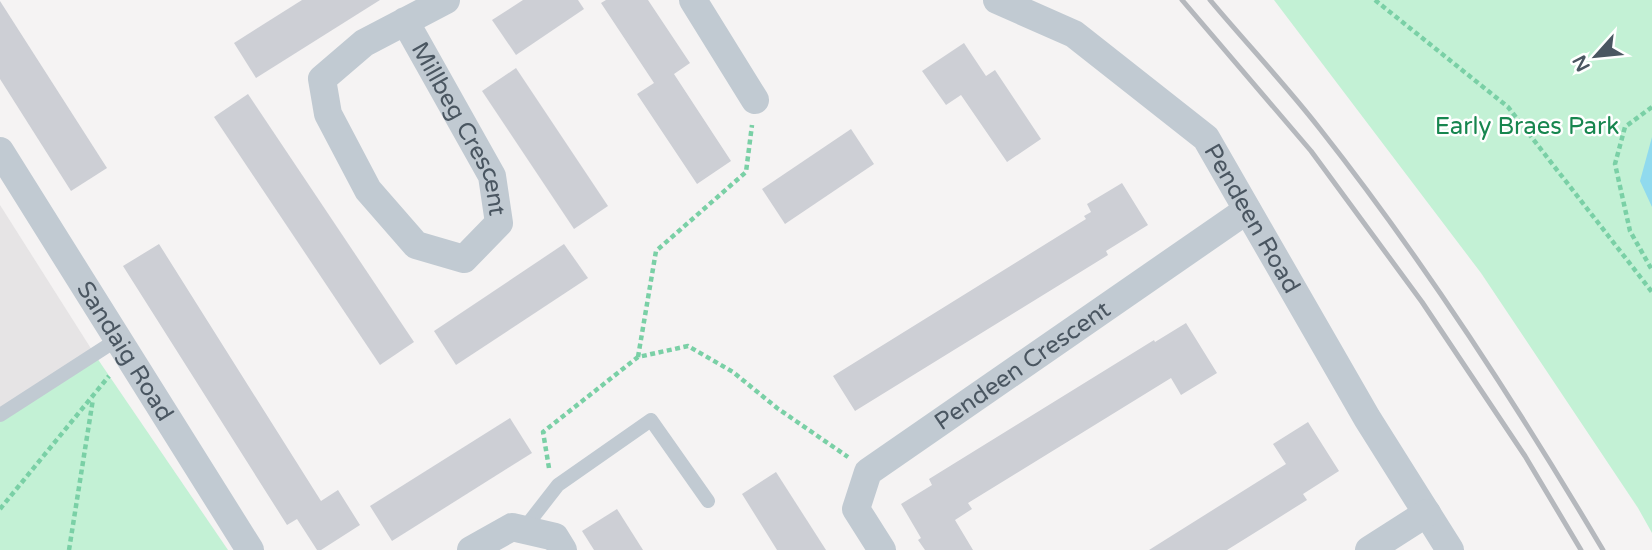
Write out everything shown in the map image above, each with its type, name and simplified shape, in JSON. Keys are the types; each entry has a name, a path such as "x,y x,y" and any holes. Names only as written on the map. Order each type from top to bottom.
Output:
{"street":[{"name":"Millbeg Crescent","path":"405,21 492,176 499,223 464,259 416,245 368,190 328,114 322,79 364,43 405,21 446,0"},
{"path":"693,0 755,100"},
{"name":"Pendeen Road","path":"997,0 1074,34 1206,138 1367,418 1450,550"},
{"name":"Sandaig Road","path":"0,151 250,550"},
{"name":"Pendeen Crescent","path":"868,472 1247,209"},
{"path":"868,472 856,509 882,550"},
{"path":"1369,550 1427,513"},
{"path":"471,550 512,527 555,537 563,550"}],"lane":[{"path":"0,415 122,346"},
{"path":"523,530 558,485 651,420 708,501"}],"path":[{"path":"1375,0 1508,107 1652,292"},
{"path":"638,357 656,251 746,172 755,100"},
{"path":"1652,107 1625,127 1615,164 1630,231 1652,270"},
{"path":"0,509 94,396 122,346"},
{"path":"558,485 548,466 543,432 638,357 688,346 733,372 777,408 868,472"},
{"path":"69,550 94,396"}],"shaded area":[{"path":"0,205 97,358 0,421"}],"green space":[{"name":"Early Braes Park","path":"1274,0 1652,0 1652,533 1481,273"},
{"path":"97,358 228,550 0,550 0,422"}],"water":[{"path":"1652,137 1652,207 1640,181"}],"building":[{"path":"302,0 380,0 256,78 234,43"},
{"path":"523,0 578,0 584,9 516,55 492,20"},
{"path":"606,0 648,0 690,63 674,74 731,161 697,184 637,94 654,83 601,3"},
{"path":"0,1 107,168 71,191 0,79"},
{"path":"964,43 986,76 995,70 1041,139 1007,162 961,95 946,105 922,71"},
{"path":"516,68 608,206 574,229 482,91"},
{"path":"248,94 414,342 380,365 214,117"},
{"path":"851,129 874,164 785,224 762,189"},
{"path":"1122,183 1148,225 1106,251 1108,255 855,411 833,376 1086,219 1084,216 1091,212 1087,204"},
{"path":"159,244 321,501 338,490 360,525 321,550 317,550 297,519 287,525 123,266"},
{"path":"564,244 588,278 456,365 434,331"},
{"path":"1186,323 1217,373 1181,395 1171,378 968,503 972,509 955,520 973,550 925,550 901,504 932,485 929,479"},
{"path":"510,418 532,453 392,541 370,506"},
{"path":"1308,422 1339,471 1303,494 1307,500 1227,550 1149,550 1286,464 1273,444"},
{"path":"776,472 826,550 777,550 742,494"},
{"path":"617,509 643,550 594,550 582,531"}],"railway":[{"path":"1182,0 1311,151 1422,302 1525,456 1581,550"},
{"path":"1210,0 1307,112 1396,230 1469,335 1603,550"}]}
